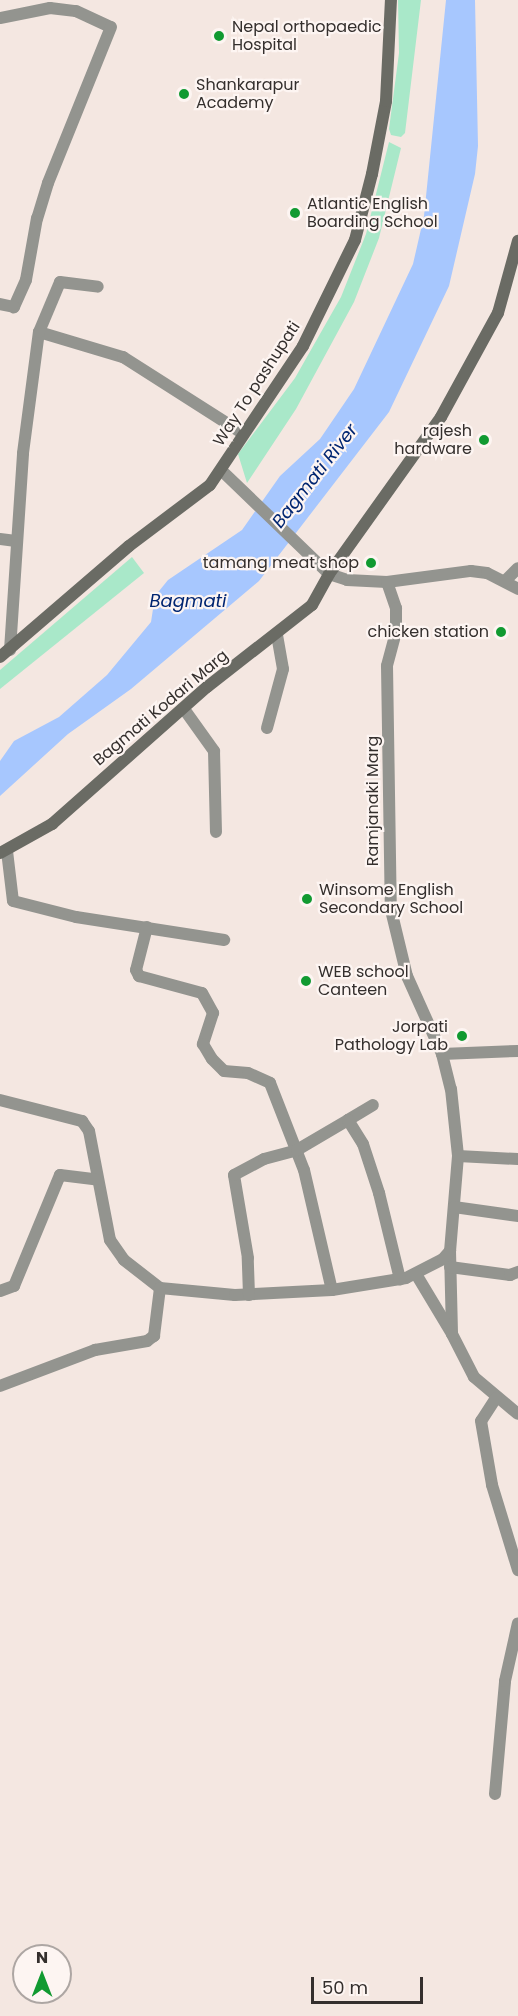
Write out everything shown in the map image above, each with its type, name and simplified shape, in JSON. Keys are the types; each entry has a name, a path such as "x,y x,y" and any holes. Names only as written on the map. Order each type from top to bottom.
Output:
{"main road":[{"name":"Way To pashupati","path":"5,653 129,546 210,485 303,346 355,240 381,135 391,53 391,0"},
{"name":"Bagmati Kodari Marg","path":"4,852 52,824 184,709 312,605 330,574 441,417 498,313 518,241"}],"street":[{"path":"0,18 77,5 111,27 48,183 37,218 26,280 14,307 0,304"},
{"path":"5,653 22,453 39,332 60,282 98,287"},
{"path":"39,332 116,354 244,434"},
{"path":"221,470 311,559 330,574 347,580 387,582 471,571 505,581 518,589"},
{"path":"0,539 16,541"},
{"path":"505,581 518,568"},
{"name":"Ramjanaki Marg","path":"387,582 396,608 396,632 387,666 391,910 407,976 442,1054 451,1089 458,1156 450,1251 453,1334 474,1377 496,1398 518,1414"},
{"path":"267,728 283,669 277,634"},
{"path":"184,709 214,751 216,832"},
{"path":"4,852 9,892 13,901 76,917 224,940"},
{"path":"147,927 136,970 139,976 202,993 210,1001 213,1013 203,1044 212,1059 224,1071 248,1073 270,1083 297,1150 332,1290"},
{"path":"442,1054 518,1051"},
{"path":"0,1100 82,1122 89,1131 95,1179 110,1240 124,1260 160,1288 249,1295 332,1290 400,1279 416,1274 443,1259 450,1251"},
{"path":"249,1295 248,1258 234,1175 264,1159 297,1150 373,1105"},
{"path":"348,1120 363,1144 379,1193 400,1279"},
{"path":"458,1156 518,1159"},
{"path":"0,1291 14,1286 60,1175 95,1179"},
{"path":"454,1207 518,1216"},
{"path":"450,1267 510,1275 518,1272"},
{"path":"416,1274 453,1334"},
{"path":"0,1386 94,1350 147,1341 153,1336 160,1288"},
{"path":"496,1398 481,1421 492,1485 518,1570"},
{"path":"495,1794 505,1681 518,1623"}],"green space":[{"path":"398,0 421,0 405,133 401,137 391,135 389,129 399,53"},
{"path":"389,142 401,148 379,238 354,302 296,409 247,483 238,454 295,378 341,297 366,234"},
{"path":"132,557 144,573 0,689 0,670"}],"water":[{"name":"Bagmati","path":"446,0 475,0 478,146 475,174 449,286 389,412 259,581 131,689 68,734 0,796 0,761 14,741 59,717 107,675 151,622 155,596 168,580 242,530 280,476 320,439 354,389 413,264 424,216"}],"place":[{"name":"Nepal orthopaedic Hospital","path":"219,36"},
{"name":"Shankarapur Academy","path":"184,94"},
{"name":"Atlantic English Boarding School","path":"295,213"},
{"name":"rajesh hardware","path":"484,440"},
{"name":"tamang meat shop","path":"371,563"},
{"name":"chicken station","path":"501,632"},
{"name":"Winsome English Secondary School","path":"307,899"},
{"name":"WEB school Canteen","path":"306,981"},
{"name":"Jorpati Pathology Lab","path":"462,1036"}],"water label":[{"name":"Bagmati River","path":"315,476"}]}
